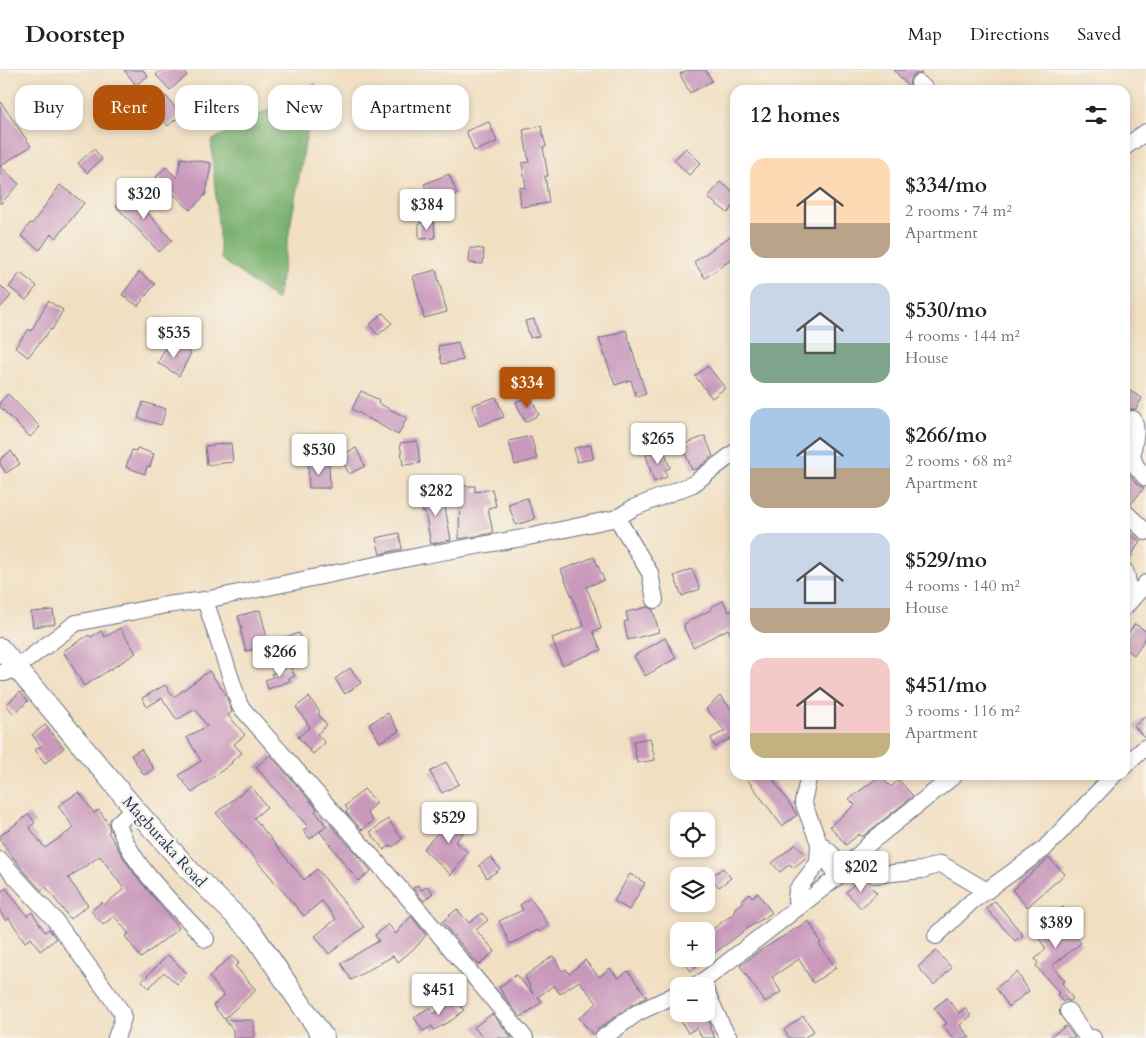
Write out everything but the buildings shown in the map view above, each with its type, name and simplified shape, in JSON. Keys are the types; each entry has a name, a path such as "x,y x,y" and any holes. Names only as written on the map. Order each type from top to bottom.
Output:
{"main road":[{"name":"Magburaka Road","path":"0,648 8,671 191,872 252,932 324,1038"}],"street":[{"path":"1130,143 1146,132"},
{"path":"1132,419 1137,428 1133,459 1137,468 1146,478"},
{"path":"8,671 76,623 166,605 205,600 617,518 633,508 692,484 730,456"},
{"path":"1130,517 1146,532"},
{"path":"617,518 650,573 655,600"},
{"path":"1130,601 1146,583"},
{"path":"205,600 240,706 417,908 525,1038"},
{"path":"1130,761 1146,747"},
{"path":"798,908 796,900 797,890 818,863 819,843 803,802 807,780"},
{"path":"713,977 836,878 871,842 949,780"},
{"path":"936,936 971,902 1044,849 1109,780"},
{"path":"134,808 118,823 124,840 148,875 206,939"},
{"path":"819,843 832,854 831,865 836,878"},
{"path":"0,860 54,919 121,1011 122,1018 116,1038"},
{"path":"874,875 922,870 941,864 987,890"},
{"path":"603,1038 637,1013 670,997"},
{"path":"1068,1011 1086,1036 1093,1038"},
{"path":"715,1012 729,1038"}],"green space":[{"path":"268,110 268,130 308,130 277,300 221,259 211,141 231,130 258,130 258,115"}]}
